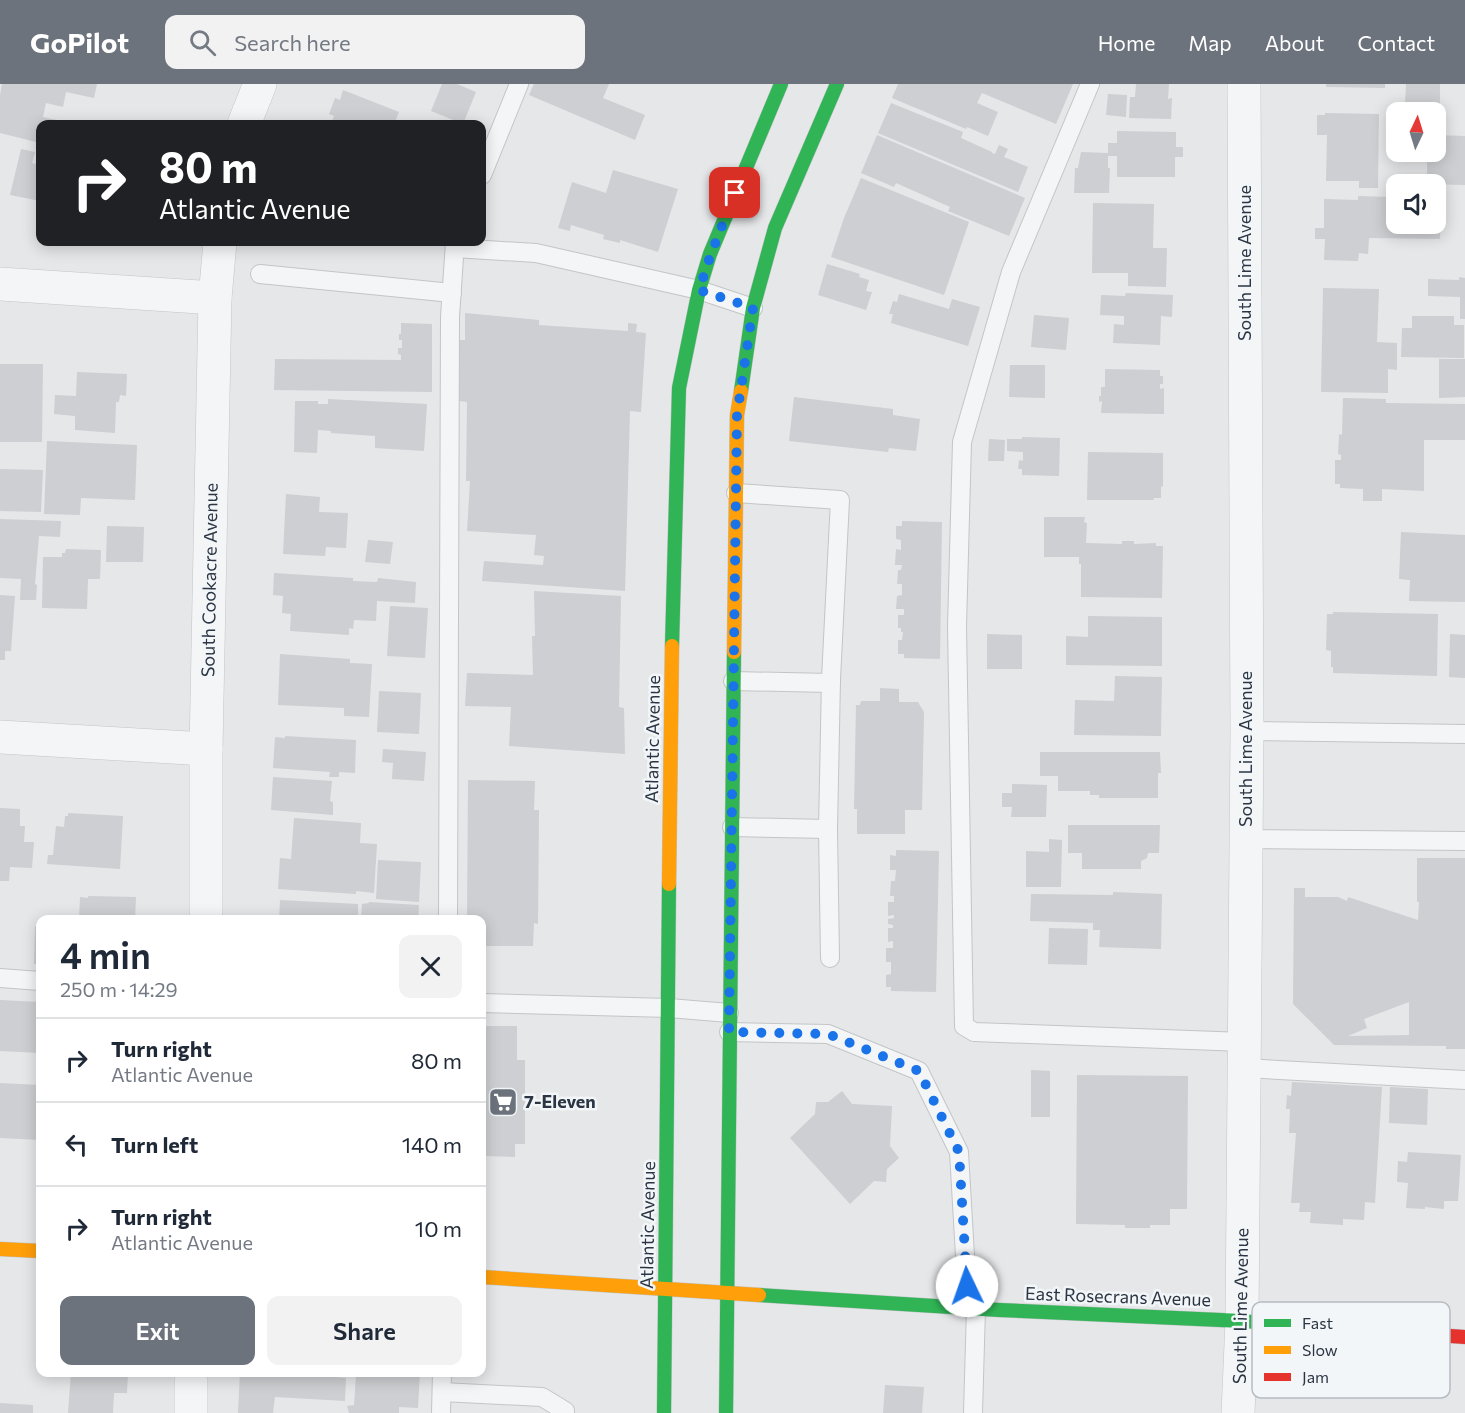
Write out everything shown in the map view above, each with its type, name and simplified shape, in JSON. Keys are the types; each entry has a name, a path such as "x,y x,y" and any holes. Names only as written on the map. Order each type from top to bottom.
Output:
{"main road":[{"name":"Atlantic Avenue","path":"664,1413 672,628 679,388 699,290 719,233 781,84"},
{"path":"726,1413 737,415 753,308 776,228 837,84"},
{"path":"0,1249 36,1251"},
{"name":"East Rosecrans Avenue","path":"486,1277 972,1308 1252,1322"},
{"name":"East Rosecrans Avenue","path":"1450,1335 1465,1336"}],"street":[{"path":"246,120 260,84"},
{"name":"South Lime Avenue","path":"1238,1413 1242,1321 1247,731 1244,84"},
{"name":"South Cookacre Avenue","path":"206,915 206,749 215,298 220,246"},
{"path":"0,284 215,298"},
{"path":"0,737 206,749"},
{"path":"190,1413 191,1377"}],"lane":[{"path":"486,165 519,84"},
{"path":"1090,84 1011,272 962,442 957,627 964,1026 974,1032 1244,1055 1465,1080"},
{"path":"448,915 450,316 455,246"},
{"path":"465,246 536,253 699,290 753,308"},
{"path":"260,274 452,293"},
{"path":"736,493 840,500 831,683 828,829 830,958"},
{"path":"734,681 831,683"},
{"path":"1247,731 1465,734"},
{"path":"732,826 828,829"},
{"path":"1246,839 1465,841"},
{"path":"0,978 36,981"},
{"path":"486,1003 669,1008 729,1013"},
{"path":"729,1032 828,1034 919,1071 959,1152 972,1308 973,1413"},
{"path":"441,1413 442,1377"},
{"path":"442,1392 542,1397 566,1413"}],"building":[{"path":"2,84 97,84 94,98 66,92 63,107 46,103 43,117 57,120 36,120 36,142 0,133"},
{"path":"442,84 457,84 476,92 465,120 453,120 431,111"},
{"path":"534,84 609,84 603,98 645,115 635,140 529,95"},
{"path":"898,84 1073,84 1056,124 982,93 977,103 998,112 988,136 892,98"},
{"path":"1136,84 1169,84 1168,99 1172,98 1171,119 1129,118 1130,97 1135,97"},
{"path":"1326,84 1385,84 1385,88 1326,87"},
{"path":"1406,84 1440,84 1440,102 1405,102"},
{"path":"343,90 399,112 396,120 332,120 334,116 329,114 335,98 340,100"},
{"path":"1108,94 1127,95 1126,117 1106,115"},
{"path":"891,103 963,132 961,138 992,153 995,154 999,145 1008,149 1004,157 1028,167 1018,192 878,133"},
{"path":"1325,113 1379,114 1378,188 1359,188 1359,181 1326,181 1327,135 1317,135 1317,115 1325,115"},
{"path":"1117,131 1176,132 1176,147 1183,147 1183,157 1175,157 1175,177 1117,177 1117,156 1108,156 1109,193 1074,193 1075,168 1078,168 1081,152 1108,153 1108,143 1117,143"},
{"path":"877,135 1025,198 1009,236 948,211 950,207 896,183 894,187 861,173"},
{"path":"1446,135 1465,136 1465,185 1446,184 1446,174 1427,174 1427,162 1446,162"},
{"path":"21,149 35,152 32,163 36,164 36,200 10,195"},
{"path":"613,170 678,189 658,252 620,240 620,243 603,239 604,235 571,225 570,231 558,228 572,182 606,193"},
{"path":"861,178 969,222 944,295 831,257"},
{"path":"1358,196 1386,197 1386,234 1440,234 1440,239 1369,238 1368,254 1359,253 1358,261 1324,260 1325,239 1315,239 1315,228 1324,228 1324,199 1358,200"},
{"path":"1093,203 1154,204 1153,248 1167,248 1166,287 1128,286 1128,273 1092,273"},
{"path":"827,264 860,274 859,277 869,280 866,291 872,292 866,310 818,295"},
{"path":"1459,277 1465,278 1465,319 1460,319 1460,297 1428,296 1428,279 1459,280"},
{"path":"1323,288 1379,289 1377,342 1397,343 1397,370 1388,369 1388,393 1321,392"},
{"path":"1126,293 1173,295 1172,317 1161,316 1160,345 1113,343 1114,324 1124,325 1124,316 1100,315 1101,295 1125,296"},
{"path":"899,294 949,309 952,299 980,307 968,346 891,323 893,314 889,314 893,301 897,302"},
{"path":"465,313 539,320 539,325 628,331 628,323 637,324 636,332 646,333 641,412 630,411 625,591 482,581 484,561 543,565 544,556 534,555 536,535 467,531 470,481 466,481 467,402 459,401 459,340 465,340"},
{"path":"1034,315 1069,318 1066,350 1031,347"},
{"path":"1412,316 1454,316 1454,325 1464,325 1464,358 1401,357 1402,328 1412,328"},
{"path":"401,323 432,324 432,392 274,390 275,359 401,360 398,348 402,348 402,340 399,340"},
{"path":"1439,359 1465,359 1465,397 1439,398"},
{"path":"0,364 43,364 42,442 0,442"},
{"path":"1010,365 1045,365 1045,398 1009,397"},
{"path":"1105,369 1160,370 1160,376 1163,376 1160,389 1164,388 1164,414 1101,413 1102,401 1099,402 1099,396 1101,396 1101,387 1105,387"},
{"path":"77,372 127,374 126,396 120,395 119,402 116,402 115,433 75,430 75,416 54,414 55,395 76,396"},
{"path":"794,397 893,409 893,415 920,419 916,451 889,448 888,452 789,441"},
{"path":"1343,398 1386,399 1386,403 1465,404 1465,440 1424,440 1424,491 1382,489 1382,501 1363,501 1363,489 1340,488 1340,484 1335,484 1335,460 1341,460 1341,455 1338,454 1339,434 1342,435"},
{"path":"328,399 427,404 424,451 375,448 375,436 318,430 317,453 294,452 295,401 318,401 318,404 328,404"},
{"path":"1022,437 1060,438 1059,476 1022,475 1022,469 1018,469 1019,460 1023,461 1023,452 1007,451 1007,439 1022,439"},
{"path":"989,439 1005,440 1004,461 988,461"},
{"path":"47,441 137,445 135,500 81,498 80,515 44,514"},
{"path":"1088,452 1163,453 1161,498 1087,500"},
{"path":"0,469 43,470 41,512 0,511"},
{"path":"286,494 320,497 319,512 348,513 346,548 326,547 325,556 283,554"},
{"path":"1044,517 1085,517 1086,543 1122,544 1122,541 1134,541 1134,544 1156,543 1156,546 1163,546 1162,598 1081,597 1079,557 1044,557"},
{"path":"0,519 61,521 60,537 39,536 36,600 20,600 21,579 0,578"},
{"path":"902,521 942,522 940,659 904,658 904,654 898,654 898,640 902,640 903,632 901,628 898,628 898,615 904,615 904,609 896,609 897,596 902,595 902,584 897,584 898,570 901,570 902,565 895,565 896,549 901,550 901,540 896,539 896,526 902,526"},
{"path":"107,526 144,527 143,562 106,562"},
{"path":"1401,532 1465,535 1465,602 1409,601 1410,580 1399,579"},
{"path":"368,540 393,542 390,564 365,562"},
{"path":"66,549 101,550 100,579 88,579 87,609 42,608 43,557 62,557"},
{"path":"274,573 353,578 353,581 377,582 378,578 416,582 415,603 377,601 376,621 354,620 353,629 349,628 349,635 290,631 291,614 282,613 283,596 273,595"},
{"path":"534,591 621,596 619,707 624,708 625,754 509,746 511,707 465,706 467,673 533,675"},
{"path":"0,595 15,596 11,651 5,651 5,660 0,660"},
{"path":"390,606 428,608 425,658 387,656"},
{"path":"1333,612 1438,614 1437,676 1333,673 1331,651 1326,650 1327,614 1333,614"},
{"path":"1088,616 1162,617 1162,666 1066,665 1066,636 1088,637"},
{"path":"987,634 1022,635 1022,669 987,669"},
{"path":"1450,634 1465,635 1465,678 1449,677"},
{"path":"280,654 350,659 350,663 372,664 369,717 344,716 344,708 278,705"},
{"path":"1115,676 1162,677 1161,736 1074,735 1075,700 1114,701"},
{"path":"880,688 899,689 899,702 918,702 924,712 922,810 905,810 905,834 857,834 857,809 854,809 856,705 860,705 861,701 880,701"},
{"path":"379,691 421,693 419,734 377,732"},
{"path":"285,736 356,740 355,773 339,772 339,777 329,777 330,772 273,768 275,737 285,738"},
{"path":"383,749 426,752 424,781 392,779 393,763 382,762"},
{"path":"1040,752 1160,752 1161,773 1158,773 1158,798 1099,798 1099,795 1090,795 1090,791 1058,791 1058,776 1040,776"},
{"path":"273,777 332,781 330,801 333,802 333,815 271,810"},
{"path":"468,780 535,781 534,810 539,810 538,924 534,923 533,946 486,946 486,915 467,915"},
{"path":"1012,784 1047,785 1046,817 1011,817 1012,807 1002,807 1002,793 1012,793"},
{"path":"0,808 20,809 20,826 25,826 24,842 34,842 32,868 10,867 9,881 0,881"},
{"path":"68,813 123,816 120,869 47,864 48,855 53,855 56,826 64,827 65,816 68,816"},
{"path":"294,818 361,823 360,843 377,844 374,893 278,889 280,858 291,859"},
{"path":"1068,825 1160,825 1159,853 1148,853 1147,858 1141,861 1141,869 1082,869 1082,853 1068,853"},
{"path":"1049,839 1062,840 1061,887 1026,887 1026,851 1049,852"},
{"path":"896,850 939,851 936,992 891,991 891,987 886,987 886,975 891,974 891,962 886,962 886,948 893,948 893,941 888,942 888,928 893,928 893,925 888,924 888,919 894,918 894,915 888,916 888,902 894,902 894,896 890,896 891,881 895,881 896,870 890,870 890,855 896,856"},
{"path":"1417,858 1465,858 1465,1049 1446,1049 1446,1046 1334,1045 1293,1004 1294,888 1305,888 1305,897 1338,897 1347,901 1348,897 1418,920 1419,902 1417,902","holes":["1409,1002 1409,1035 1348,1036 1367,1028 1364,1019"]},
{"path":"378,860 421,862 419,902 376,899"},
{"path":"1113,892 1162,894 1161,949 1099,947 1100,930 1093,930 1093,923 1030,921 1031,894 1113,895"},
{"path":"88,896 136,897 135,915 79,915 80,897 88,898"},
{"path":"280,900 358,904 358,915 279,915"},
{"path":"362,904 419,905 418,915 361,915"},
{"path":"35,926 36,926 36,964 34,964"},
{"path":"1049,928 1088,929 1087,965 1048,964"},
{"path":"0,1000 36,1002 36,1053 0,1051"},
{"name":"7-Eleven","path":"486,1026 517,1026 517,1060 525,1060 525,1144 515,1144 515,1157 486,1156"},
{"path":"1031,1070 1050,1071 1050,1117 1031,1117"},
{"path":"1077,1075 1188,1076 1187,1209 1170,1209 1170,1225 1125,1228 1125,1225 1076,1224"},
{"path":"1292,1082 1382,1087 1375,1203 1365,1202 1364,1220 1343,1219 1343,1225 1310,1223 1311,1212 1299,1212 1300,1203 1291,1203 1296,1133 1289,1133 1290,1109 1286,1109 1287,1095 1291,1096"},
{"path":"0,1083 36,1085 36,1140 0,1138"},
{"path":"1390,1087 1428,1089 1427,1125 1389,1123"},
{"path":"842,1091 852,1104 892,1106 890,1146 899,1158 887,1169 886,1182 874,1181 850,1204 790,1138 815,1114 816,1102 828,1102"},
{"path":"1408,1152 1461,1155 1458,1201 1444,1201 1444,1209 1406,1208 1408,1183 1397,1182 1398,1161 1407,1162"},
{"path":"71,1377 128,1377 127,1393 114,1393 113,1413 68,1413"},
{"path":"240,1377 346,1378 345,1401 275,1397 273,1413 238,1413"},
{"path":"356,1377 420,1377 418,1408 399,1407 399,1413 349,1413 347,1406 354,1405"},
{"path":"885,1385 924,1387 922,1413 883,1413"},
{"path":"0,1403 33,1405 33,1413 0,1413"}],"traffic: fast":[{"path":"672,646 679,388 699,290 710,254 781,84"},
{"path":"741,391 753,308 775,228 837,84"},
{"path":"726,1413 734,652"},
{"path":"664,1413 669,884"},
{"path":"759,1295 999,1310 1252,1322"}],"traffic: slow":[{"path":"734,652 737,415 741,391"},
{"path":"669,884 672,646"},
{"path":"0,1249 36,1251"},
{"path":"486,1277 759,1295"}],"traffic: jam":[{"path":"1450,1336 1465,1337"}],"place":[{"name":"7-Eleven","path":"503,1102"}],"route":[{"path":"735,193 699,290 753,308 737,415 729,1032 828,1034 919,1071 959,1152 967,1286"}]}
